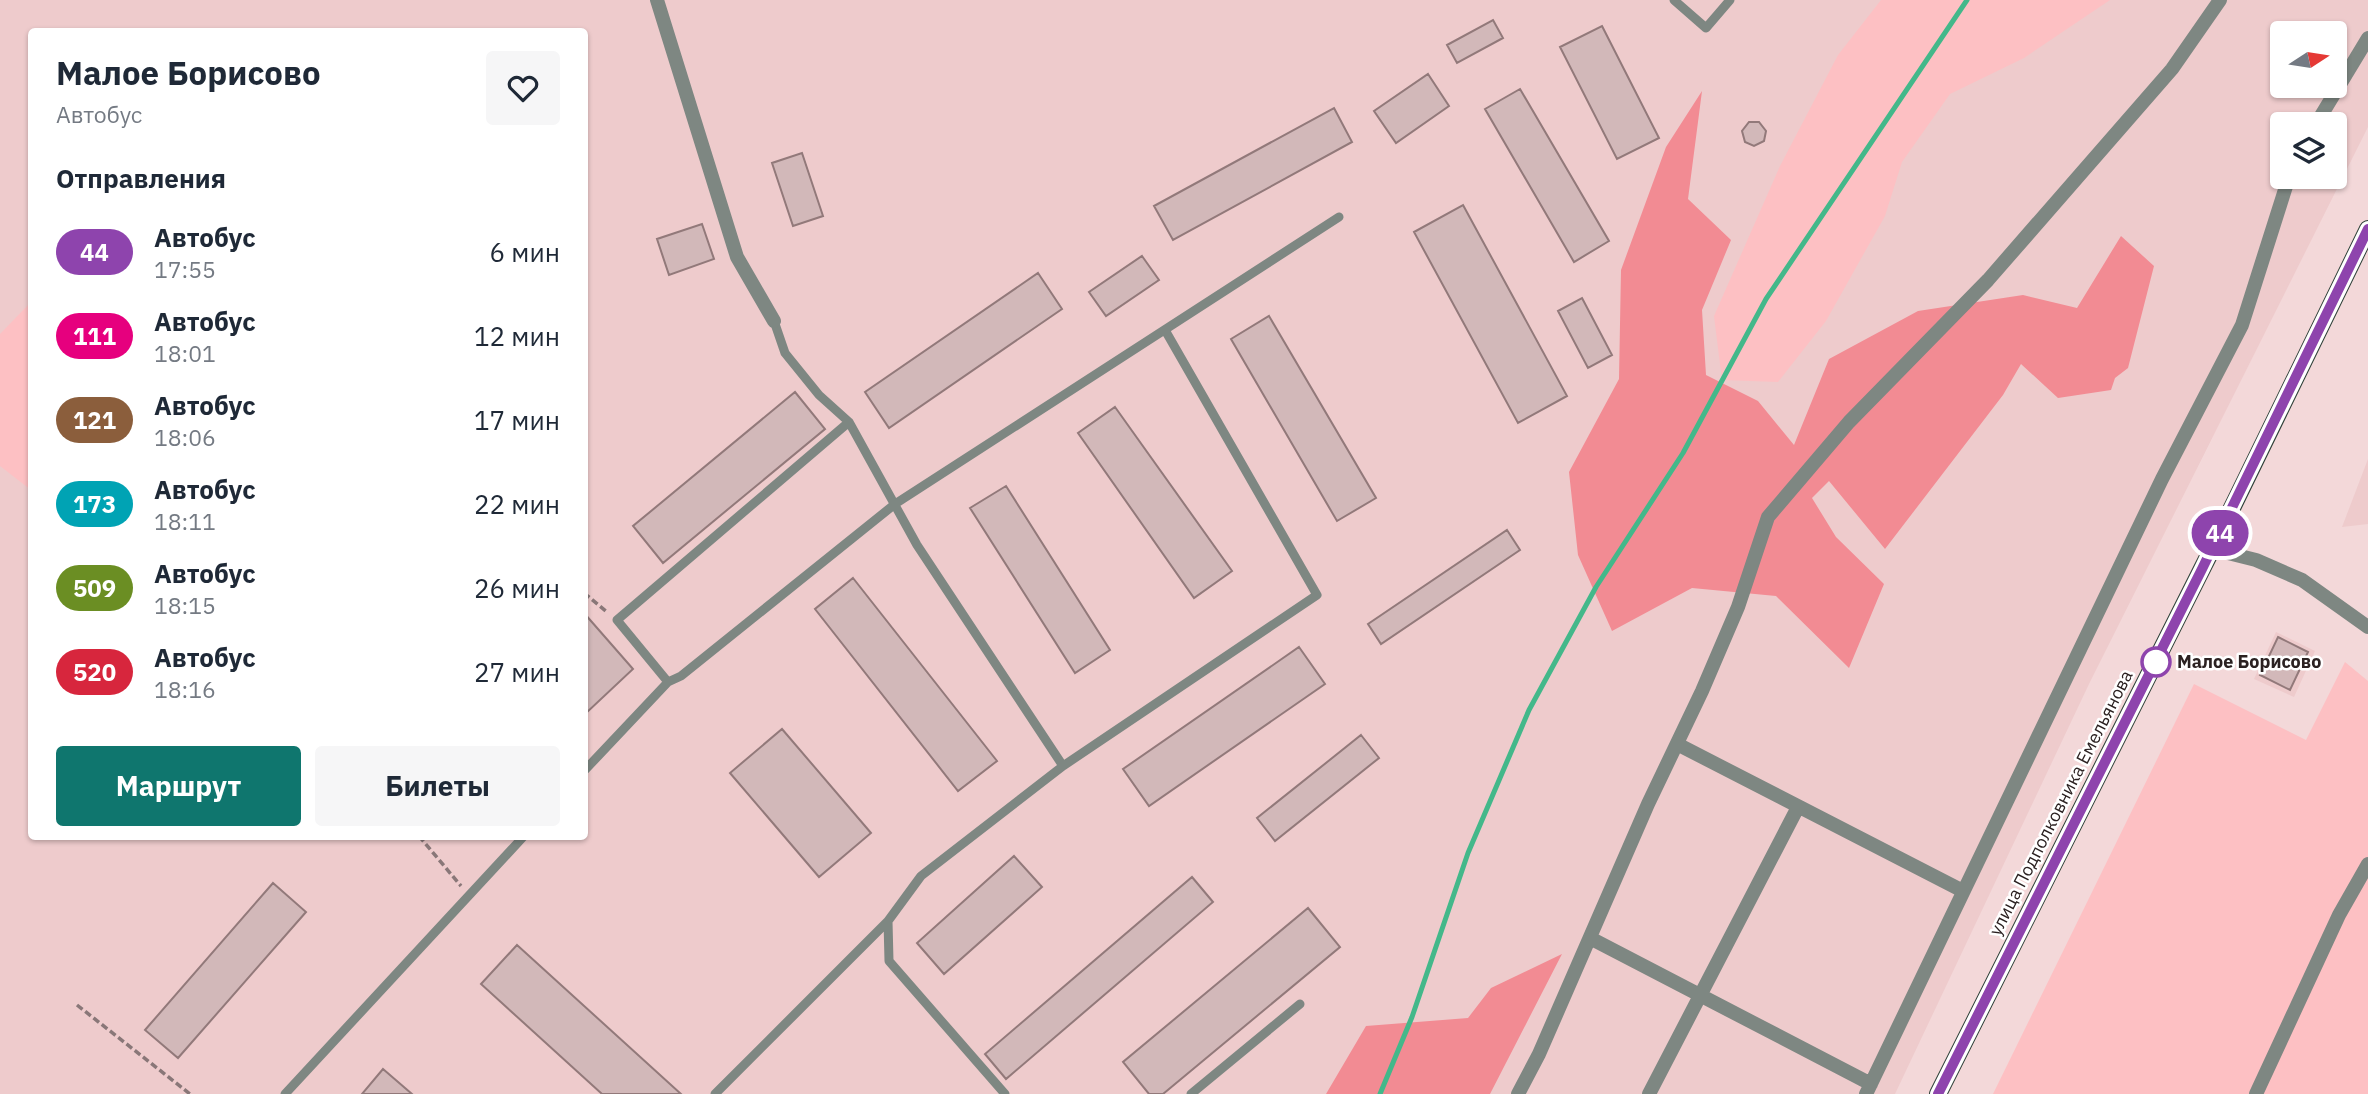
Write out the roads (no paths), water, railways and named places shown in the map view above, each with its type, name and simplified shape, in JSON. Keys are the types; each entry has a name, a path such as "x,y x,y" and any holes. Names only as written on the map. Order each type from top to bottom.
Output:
{"main road":[{"name":"улица Подполковника Емельянова","path":"1938,1094 2212,549 2368,229"}],"street":[{"path":"657,0 737,257 774,321"},
{"path":"1518,1094 1539,1054 1648,804 1702,691 1738,607 1768,517 1849,422 1988,280 2172,69 2220,0"},
{"path":"2323,112 2368,38"},
{"path":"1590,938 1700,995 1868,1089 2162,479 2242,325 2285,189"},
{"path":"2212,549 2256,560 2302,580 2368,627"},
{"path":"1677,744 1962,891"},
{"path":"1649,1094 1798,807"},
{"path":"2256,1094 2339,915 2368,864"}],"lane":[{"path":"1674,0 1706,29 1730,0"},
{"path":"588,767 668,682 681,676 895,505 1339,217"},
{"path":"774,321 785,353 819,395 849,422 925,557 1063,766"},
{"path":"715,1094 888,921 921,876 1063,766 1317,595 1165,330"},
{"path":"668,682 617,620 849,422"},
{"path":"285,1094 520,840"},
{"path":"888,921 890,961 1005,1094"},
{"path":"1191,1094 1300,1004"}],"waterway":[{"path":"1380,1094 1412,1017 1468,853 1529,710 1596,587 1683,453 1766,299 1967,0"}],"place":[{"name":"Малое Борисово","path":"2156,662"}]}
